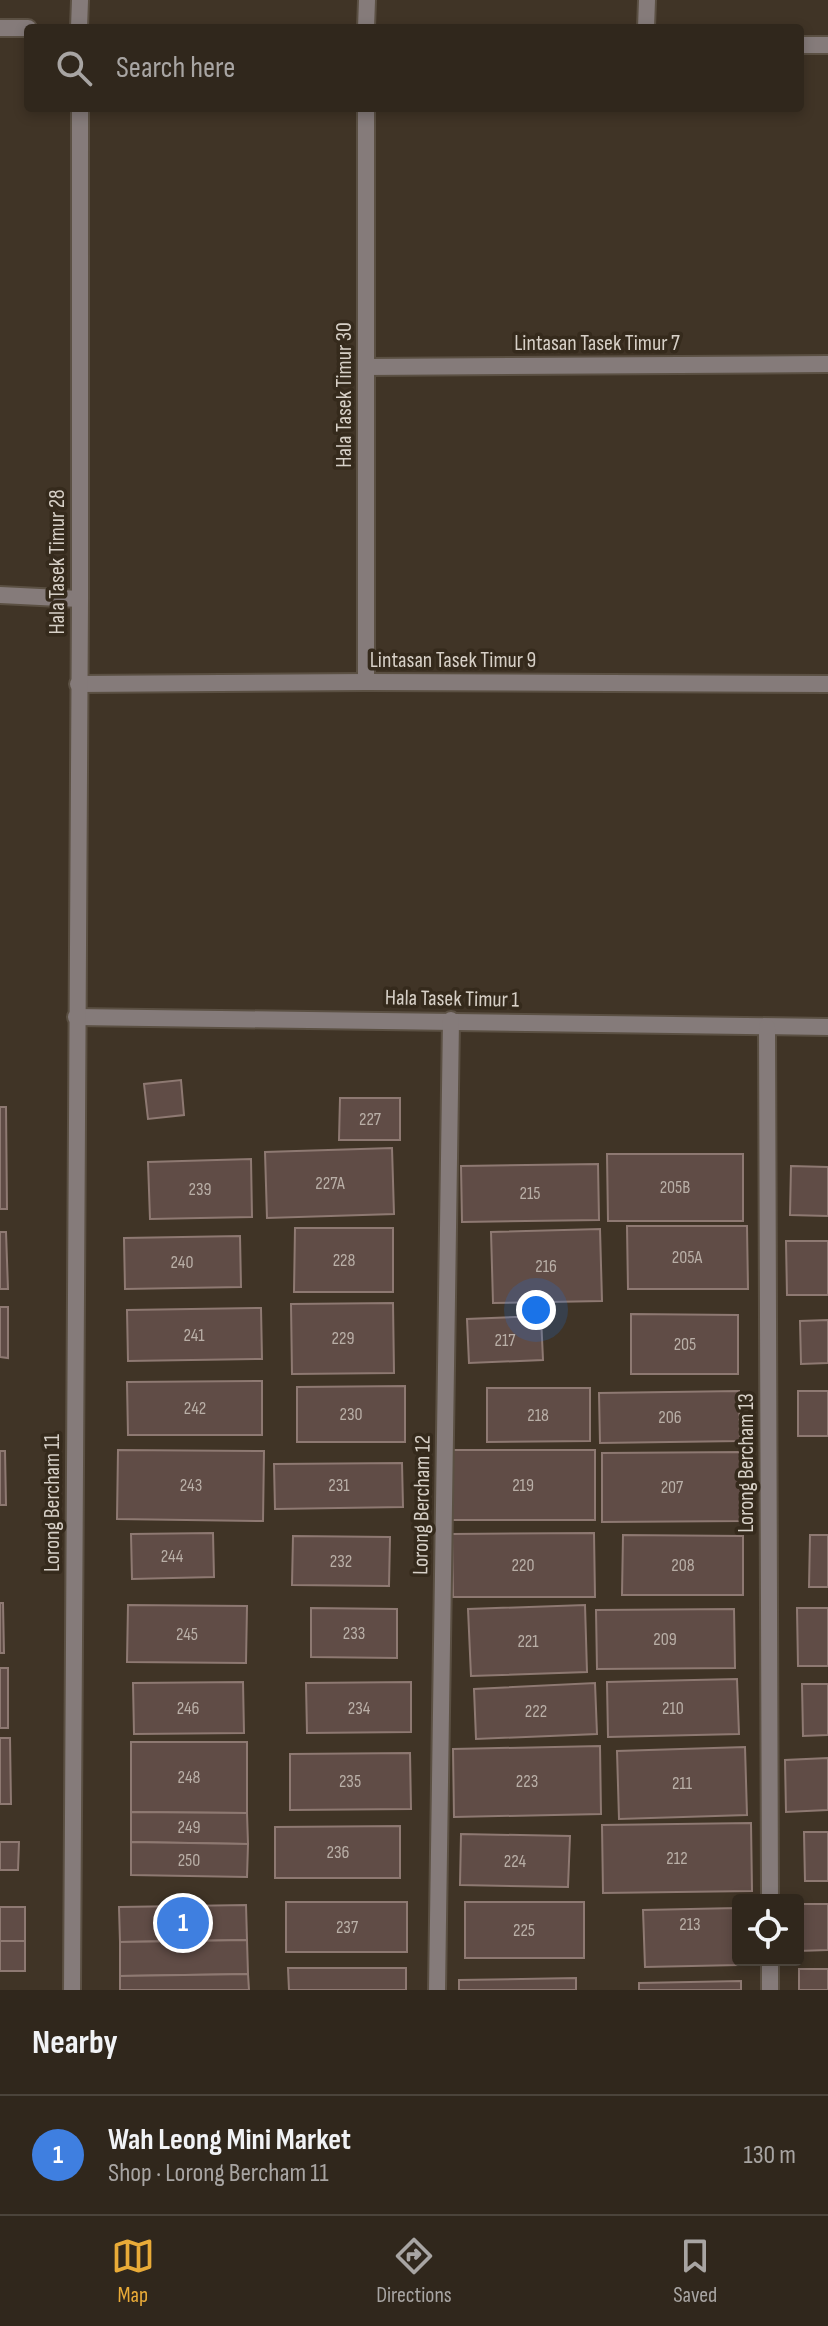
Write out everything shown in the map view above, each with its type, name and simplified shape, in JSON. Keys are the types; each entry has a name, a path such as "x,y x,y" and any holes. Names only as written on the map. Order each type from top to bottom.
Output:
{"street":[{"path":"79,24 80,0"},
{"path":"366,24 367,0"},
{"path":"646,24 647,0"},
{"path":"0,28 24,28"},
{"path":"804,45 828,45"},
{"name":"Hala Tasek Timur 28","path":"76,1017 80,112"},
{"name":"Hala Tasek Timur 30","path":"366,112 366,682"},
{"name":"Lintasan Tasek Timur 7","path":"366,367 828,364"},
{"path":"0,595 80,599"},
{"name":"Lintasan Tasek Timur 9","path":"78,684 828,684"},
{"name":"Hala Tasek Timur 1","path":"76,1017 828,1027"},
{"name":"Lorong Bercham 11","path":"72,1990 76,1017"},
{"name":"Lorong Bercham 12","path":"437,1990 451,1020"},
{"name":"Lorong Bercham 13","path":"767,1027 770,1894"},
{"path":"770,1966 770,1990"}],"building":[{"path":"181,1080 184,1115 148,1119 144,1084"},
{"path":"340,1098 400,1098 400,1140 339,1140"},
{"path":"0,1107 6,1107 7,1209 0,1209"},
{"path":"392,1148 394,1214 267,1218 265,1152"},
{"path":"607,1154 743,1154 743,1221 608,1221"},
{"path":"251,1159 252,1217 150,1219 148,1162"},
{"path":"598,1164 599,1220 462,1222 461,1166"},
{"path":"791,1166 828,1167 828,1216 790,1215"},
{"path":"627,1226 747,1226 748,1289 628,1289"},
{"path":"295,1228 393,1228 393,1292 294,1292"},
{"path":"600,1229 602,1301 493,1303 491,1232"},
{"path":"0,1232 6,1232 8,1289 0,1289"},
{"path":"240,1236 241,1287 125,1289 124,1238"},
{"path":"786,1241 828,1241 828,1295 787,1295"},
{"path":"393,1303 394,1373 292,1374 291,1304"},
{"path":"0,1307 8,1307 8,1358 0,1357"},
{"path":"261,1308 262,1359 128,1361 127,1310"},
{"path":"631,1314 738,1315 738,1374 631,1374"},
{"path":"541,1316 543,1360 469,1363 467,1319"},
{"path":"828,1320 828,1363 801,1364 800,1321"},
{"path":"262,1381 262,1435 128,1435 127,1382"},
{"path":"405,1386 405,1442 297,1442 297,1387"},
{"path":"487,1388 590,1388 590,1441 487,1442"},
{"path":"739,1391 740,1441 600,1443 599,1393"},
{"path":"798,1391 828,1391 828,1436 798,1436"},
{"path":"118,1450 264,1451 263,1521 117,1519"},
{"path":"451,1450 595,1450 595,1520 451,1520"},
{"path":"0,1451 5,1451 6,1505 0,1505"},
{"path":"743,1452 743,1521 602,1522 602,1453"},
{"path":"402,1463 403,1507 275,1509 274,1464"},
{"path":"213,1533 214,1577 132,1579 131,1534"},
{"path":"594,1533 595,1597 453,1597 452,1534"},
{"path":"623,1535 743,1536 743,1595 622,1595"},
{"path":"810,1535 828,1535 828,1587 809,1587"},
{"path":"293,1536 390,1537 389,1586 292,1585"},
{"path":"0,1603 3,1603 4,1653 0,1653"},
{"path":"128,1605 247,1606 246,1663 127,1662"},
{"path":"585,1605 587,1672 471,1676 468,1609"},
{"path":"311,1608 397,1609 397,1658 311,1657"},
{"path":"797,1608 828,1608 828,1666 798,1666"},
{"path":"734,1609 735,1668 597,1669 596,1610"},
{"path":"0,1668 8,1668 8,1728 0,1728"},
{"path":"737,1679 739,1734 608,1737 607,1682"},
{"path":"243,1682 244,1733 134,1734 133,1683"},
{"path":"411,1682 411,1732 307,1733 306,1683"},
{"path":"595,1683 597,1734 476,1739 474,1689"},
{"path":"802,1684 828,1684 828,1735 803,1736"},
{"path":"0,1738 10,1738 11,1804 0,1804"},
{"path":"131,1742 247,1742 247,1813 131,1812"},
{"path":"600,1746 601,1814 454,1817 453,1749"},
{"path":"745,1747 747,1815 619,1819 617,1751"},
{"path":"410,1753 411,1809 290,1810 290,1754"},
{"path":"828,1758 828,1810 786,1812 785,1760"},
{"path":"131,1812 247,1813 248,1844 131,1842"},
{"path":"751,1823 752,1891 603,1893 602,1825"},
{"path":"400,1826 400,1878 275,1878 275,1827"},
{"path":"804,1832 828,1832 828,1881 805,1881"},
{"path":"461,1834 570,1836 568,1887 460,1885"},
{"path":"0,1842 19,1842 18,1870 0,1870"},
{"path":"131,1842 248,1844 247,1877 131,1875"},
{"path":"286,1902 407,1902 407,1952 286,1952"},
{"path":"465,1902 584,1902 584,1958 465,1958"},
{"path":"804,1904 828,1904 828,1950 804,1951"},
{"path":"246,1905 247,1940 120,1942 119,1907"},
{"path":"0,1907 25,1907 25,1941 0,1941"},
{"path":"732,1908 732,1965 645,1967 643,1910"},
{"path":"247,1940 248,1974 120,1976 120,1942"},
{"path":"0,1941 25,1941 25,1971 0,1971"},
{"path":"288,1968 406,1968 406,1990 289,1990"},
{"path":"799,1969 828,1969 828,1990 799,1990"},
{"path":"248,1974 249,1990 120,1990 120,1976"},
{"path":"576,1978 576,1990 459,1990 459,1980"},
{"path":"741,1981 741,1990 639,1990 639,1983"}],"place":[{"name":"Wah Leong Mini Market","path":"183,1923"}]}
